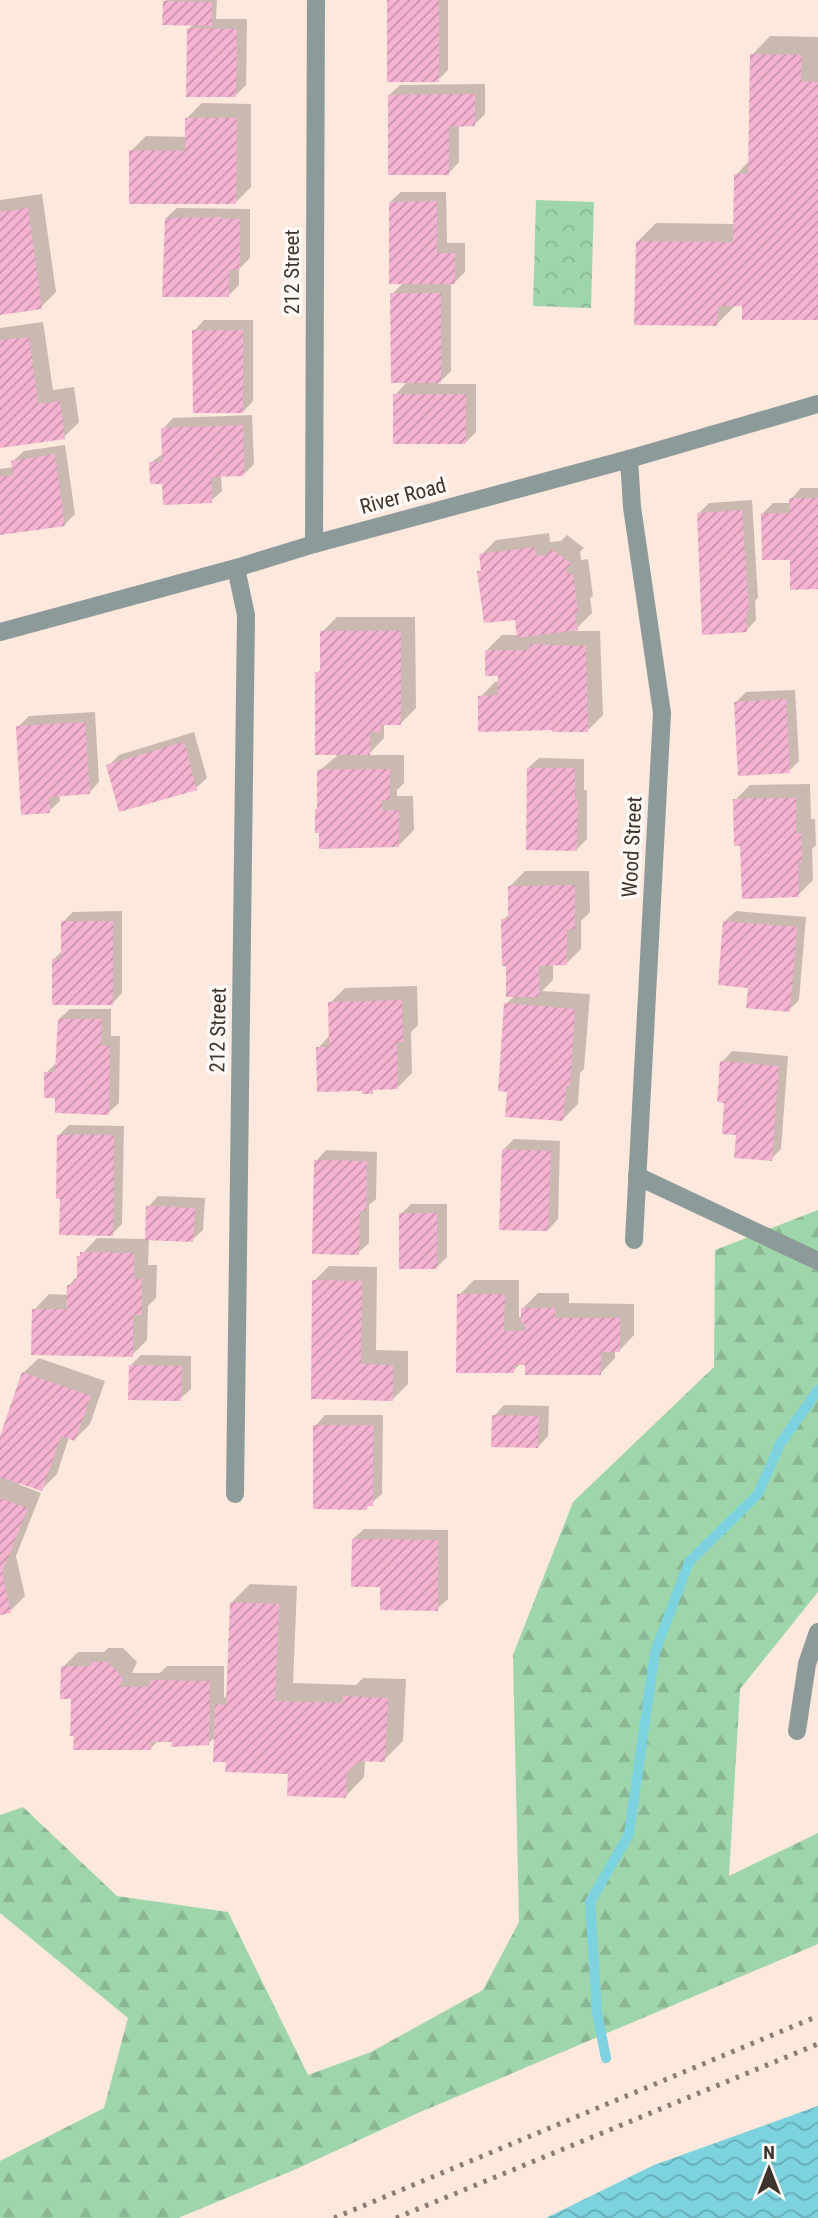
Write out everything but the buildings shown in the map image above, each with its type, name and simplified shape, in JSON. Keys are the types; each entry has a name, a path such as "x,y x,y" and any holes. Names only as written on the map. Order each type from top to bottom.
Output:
{"street":[{"name":"212 Street","path":"314,544 316,0"},
{"name":"River Road","path":"0,632 629,459 818,404"},
{"name":"Wood Street","path":"629,459 632,507 662,713 634,1240"},
{"name":"212 Street","path":"235,1494 246,615 236,568"},
{"path":"637,1176 818,1261"},
{"path":"797,1731 807,1664 818,1632"}],"green space":[{"path":"536,200 594,202 591,308 533,306"},
{"path":"818,1210 818,1592 740,1689 729,1876 818,1833 818,1944 178,2218 0,2218 0,2161 104,2108 128,2018 0,1913 0,1815 23,1807 117,1896 228,1912 308,2075 371,2052 483,1990 519,1922 513,1655 573,1502 714,1367 715,1250"}],"water":[{"path":"818,2106 818,2218 546,2218 654,2165"}],"waterway":[{"path":"606,2058 597,2013 590,1902 629,1834 655,1652 689,1562 758,1494 780,1444 818,1390"}],"railway":[{"path":"334,2218 818,2016"},
{"path":"396,2218 818,2044"}]}
